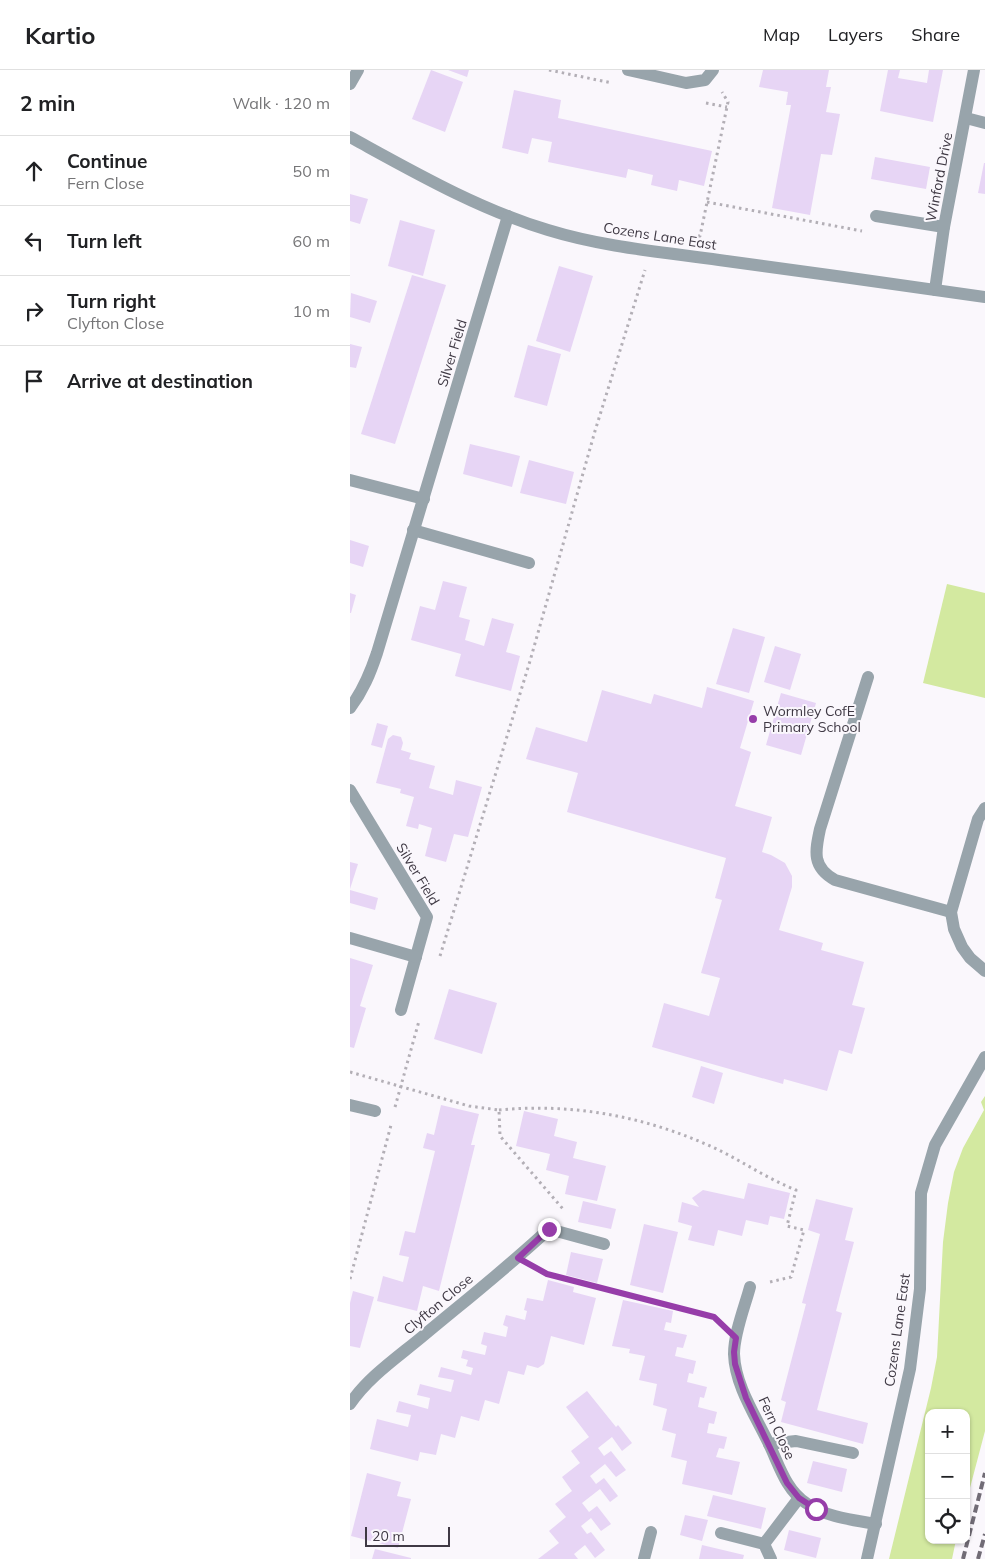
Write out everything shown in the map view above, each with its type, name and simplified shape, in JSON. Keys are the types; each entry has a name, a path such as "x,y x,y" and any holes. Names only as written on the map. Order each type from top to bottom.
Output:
{"street":[{"path":"350,84 358,70"},
{"path":"628,70 686,83 705,80 712,72"},
{"name":"Winford Drive","path":"935,290 944,228 974,70"},
{"path":"966,118 985,123"},
{"name":"Cozens Lane East","path":"350,137 408,169 508,216 549,230 581,238 651,250 985,297"},
{"name":"Silver Field","path":"350,708 370,676 508,216"},
{"path":"876,216 944,228"},
{"path":"350,480 424,499"},
{"path":"414,530 529,563"},
{"path":"868,677 820,829 816,847 816,858 819,867 825,875 835,880 951,912"},
{"name":"Silver Field","path":"350,790 427,918 402,1010"},
{"path":"985,808 978,819 951,912 954,929 962,947 970,958 985,971"},
{"path":"350,938 416,957"},
{"name":"Cozens Lane East","path":"867,1559 910,1369 920,1289 921,1193 935,1145 985,1057"},
{"path":"350,1105 375,1111"},
{"path":"549,1229 604,1244"},
{"name":"Clyfton Close","path":"350,1404 357,1393 381,1371 518,1258 549,1229"},
{"name":"Fern Close","path":"750,1287 736,1338 734,1352 737,1371 746,1398 787,1483 799,1498 816,1509 876,1524"},
{"path":"769,1444 796,1441 853,1454"},
{"path":"764,1544 799,1498"},
{"path":"644,1559 651,1532"},
{"path":"721,1533 764,1544"},
{"path":"764,1544 771,1559"}],"path":[{"path":"692,235 700,236 728,102 712,72"},
{"path":"707,202 863,231"},
{"path":"438,961 530,661 592,440 651,250"},
{"path":"395,1109 422,1012"},
{"path":"350,1072 469,1106 500,1110 564,1108 608,1113 640,1120 709,1146 776,1182 796,1190 787,1226 804,1230 791,1277 750,1287"},
{"path":"500,1110 500,1136 563,1210 549,1229"},
{"path":"350,1279 393,1117"},
{"path":"518,1258 547,1274 714,1317 736,1338"}],"green space":[{"path":"947,584 985,593 985,698 923,683"},
{"path":"985,1096 985,1431 970,1488 970,1409 926,1409 937,1357 943,1242 948,1203 954,1172 963,1148 984,1110 981,1102"},
{"path":"925,1412 925,1544 955,1544 952,1559 889,1559"}],"building":[{"path":"431,70 463,82 445,132 412,119"},
{"path":"448,70 469,70 467,77"},
{"path":"763,70 829,70 826,87 831,87 826,112 840,114 832,155 821,154 810,215 772,208 791,105 786,105 788,92 759,87"},
{"path":"888,70 900,70 898,78 927,83 929,70 943,70 933,122 880,111"},
{"path":"514,90 561,100 558,118 712,151 704,186 679,180 677,191 651,185 653,175 628,169 626,178 548,162 552,142 532,138 528,154 502,148"},
{"path":"875,157 930,167 926,189 871,179"},
{"path":"985,163 985,194 978,193"},
{"path":"350,194 368,199 360,224 350,221"},
{"path":"400,220 435,230 423,276 388,266"},
{"path":"559,266 593,276 570,352 536,341"},
{"path":"412,275 446,285 395,444 361,434"},
{"path":"351,293 377,301 370,323 350,317"},
{"path":"350,344 362,347 356,368 350,367"},
{"path":"528,345 561,354 547,406 514,397"},
{"path":"470,444 520,456 512,487 463,474"},
{"path":"529,460 574,472 566,504 520,493"},
{"path":"350,540 369,546 363,567 350,563"},
{"path":"443,581 467,587 459,617 470,620 465,640 484,646 492,618 514,624 506,652 520,656 511,691 455,676 461,654 411,640 420,606 435,610"},
{"path":"350,593 356,595 351,613 350,613"},
{"path":"733,628 765,637 749,693 716,684"},
{"path":"775,646 801,654 790,690 764,682"},
{"path":"707,687 754,701 740,748 751,752 735,806 772,817 762,852 785,863 792,876 792,887 779,930 823,943 821,950 864,962 852,1005 865,1008 852,1054 839,1050 827,1091 784,1079 783,1084 652,1047 664,1003 709,1016 720,978 701,973 722,900 715,898 726,858 567,812 578,773 526,759 536,727 587,742 602,690 651,704 654,694 702,708"},
{"path":"781,693 816,703 801,755 766,745"},
{"path":"377,723 388,726 382,748 371,745"},
{"path":"393,735 401,737 403,743 401,750 411,753 409,759 435,766 429,788 453,795 456,780 482,787 468,837 454,834 446,862 425,856 432,828 419,824 418,829 406,826 414,797 400,793 401,789 376,783 388,739"},
{"path":"350,862 358,864 350,889"},
{"path":"350,890 378,898 375,910 350,903"},
{"path":"350,958 373,965 360,1006 366,1008 354,1048 350,1047"},
{"path":"449,989 497,1003 482,1054 434,1039"},
{"path":"701,1066 723,1073 714,1104 692,1097"},
{"path":"441,1105 479,1114 471,1145 475,1145 439,1291 423,1286 417,1311 377,1301 383,1276 403,1282 409,1257 399,1255 405,1231 415,1233 435,1151 423,1148 427,1133 434,1135"},
{"path":"524,1111 558,1119 554,1136 577,1142 573,1158 606,1166 597,1201 565,1194 569,1176 546,1170 550,1154 516,1146"},
{"path":"748,1183 790,1193 784,1219 770,1216 768,1225 746,1220 742,1236 718,1230 714,1246 688,1240 692,1226 678,1222 682,1202 699,1207 692,1198 703,1190 744,1199"},
{"path":"816,1199 853,1208 845,1240 854,1242 836,1311 842,1313 817,1410 868,1423 863,1444 781,1422 786,1402 781,1400 806,1304 802,1303 820,1234 808,1230"},
{"path":"583,1201 616,1209 611,1229 578,1222"},
{"path":"644,1224 678,1232 663,1293 630,1285"},
{"path":"571,1252 603,1259 597,1283 566,1275"},
{"path":"548,1280 574,1287 573,1292 596,1298 584,1345 551,1336 544,1364 538,1368 527,1365 524,1375 508,1371 499,1404 485,1400 479,1421 461,1416 455,1438 441,1434 436,1455 420,1452 418,1461 370,1449 377,1419 408,1427 411,1415 396,1412 399,1401 428,1409 430,1398 417,1395 420,1384 451,1392 454,1380 438,1377 441,1367 471,1375 473,1368 466,1366 468,1360 461,1358 463,1350 485,1355 487,1346 481,1344 484,1332 506,1337 508,1327 503,1325 506,1315 525,1320 527,1311 524,1310 527,1298 543,1301"},
{"path":"353,1291 374,1297 360,1348 350,1346 350,1303"},
{"path":"623,1300 673,1311 671,1323 666,1322 664,1330 687,1335 683,1348 677,1347 675,1356 696,1361 693,1374 689,1373 687,1382 707,1387 704,1398 700,1397 698,1407 717,1412 714,1424 709,1423 707,1433 727,1437 724,1449 719,1448 716,1457 740,1462 732,1495 682,1484 687,1461 671,1457 676,1434 662,1430 667,1409 653,1405 657,1384 639,1380 645,1356 629,1353 630,1349 612,1346"},
{"path":"587,1391 616,1427 618,1425 632,1443 622,1451 612,1437 598,1448 604,1456 611,1451 626,1470 616,1477 605,1464 590,1476 596,1484 604,1478 618,1496 610,1502 600,1489 582,1503 589,1512 597,1506 611,1524 601,1531 591,1518 581,1526 587,1534 591,1532 605,1550 595,1558 585,1545 574,1554 578,1559 538,1559 559,1543 549,1531 566,1517 555,1504 572,1491 562,1477 580,1463 571,1451 589,1437 566,1407"},
{"path":"813,1461 847,1469 842,1492 807,1483"},
{"path":"367,1473 401,1482 397,1496 411,1499 398,1548 351,1536"},
{"path":"713,1495 766,1508 761,1529 707,1516"},
{"path":"685,1515 708,1520 702,1541 680,1535"},
{"path":"789,1530 821,1538 816,1558 784,1550"},
{"path":"702,1545 744,1555 743,1559 699,1559"},
{"path":"375,1549 411,1558 411,1559 372,1559"}],"railway":[{"path":"963,1559 985,1473"},
{"path":"978,1559 985,1534"}],"place":[{"name":"Wormley CofE Primary School","path":"753,719"}],"route":[{"path":"549,1229 518,1258 547,1274 714,1317 736,1338 735,1364 746,1398 787,1483 799,1498 816,1509"}]}
